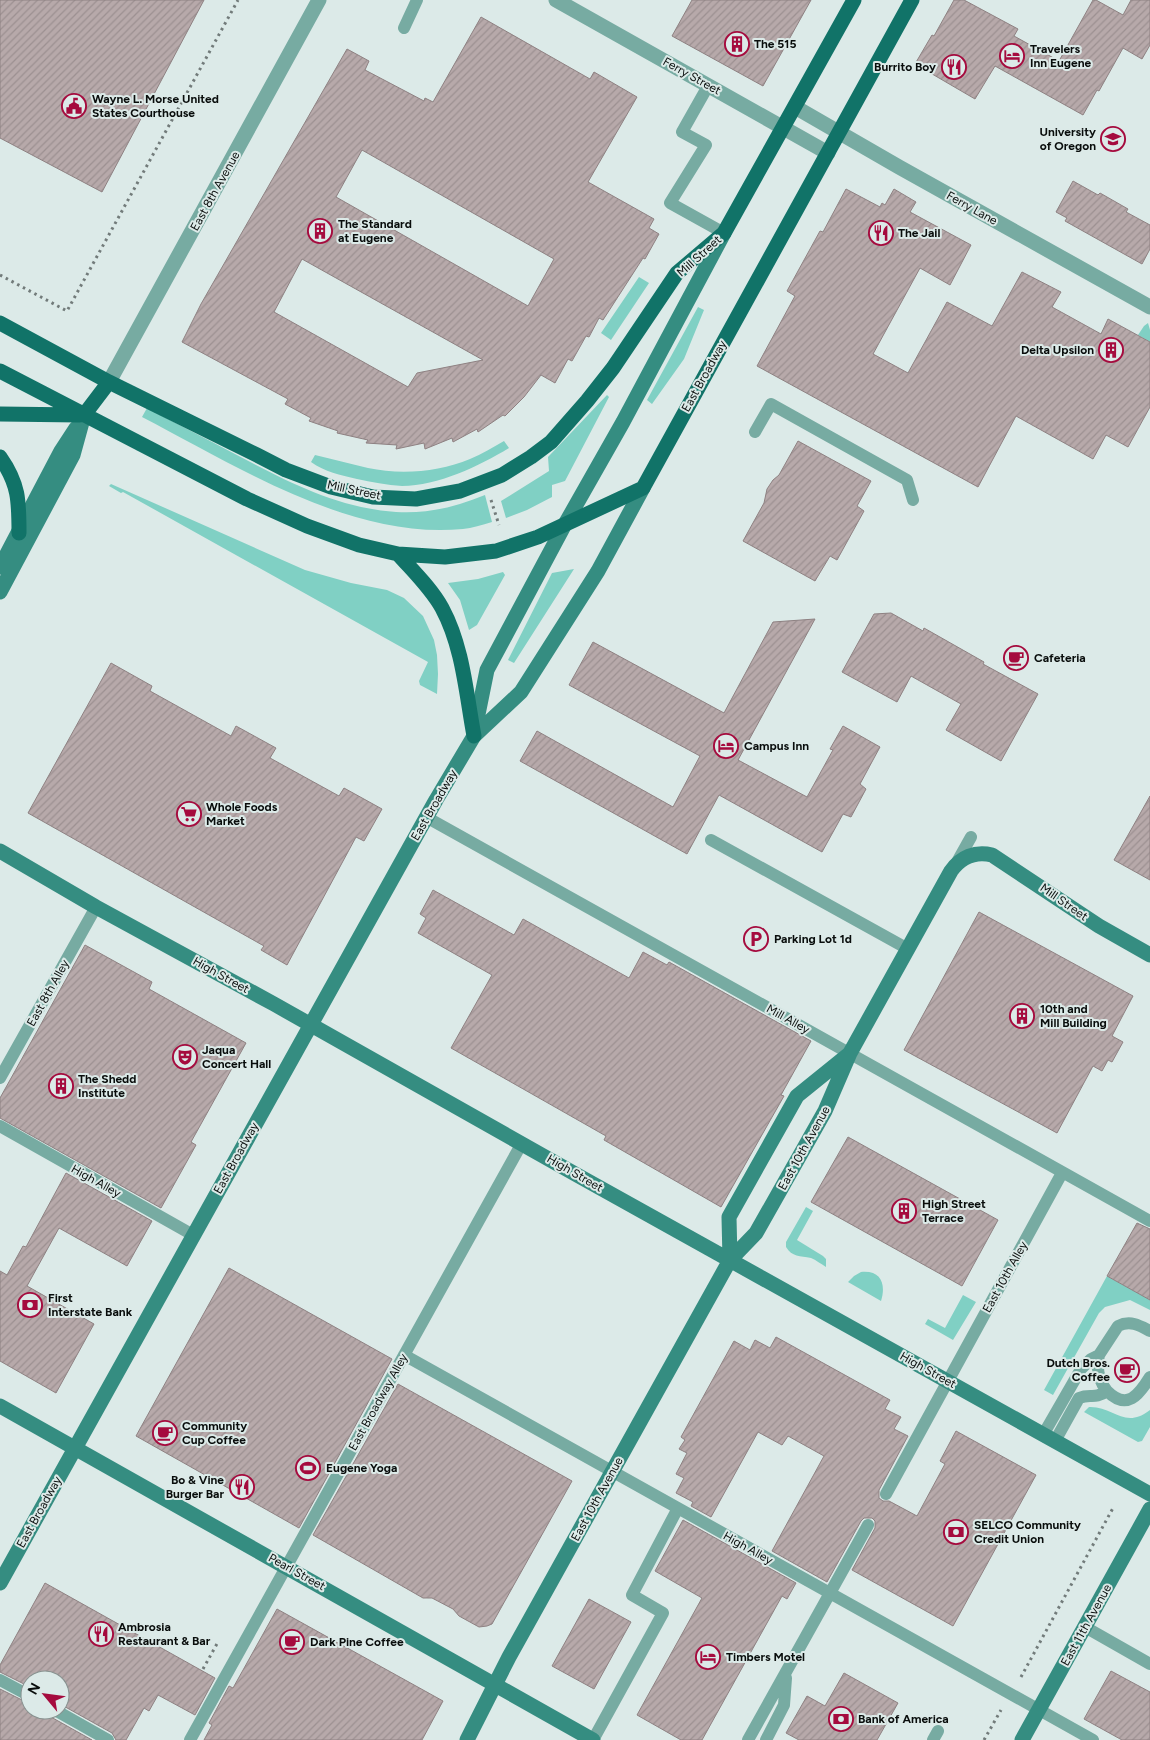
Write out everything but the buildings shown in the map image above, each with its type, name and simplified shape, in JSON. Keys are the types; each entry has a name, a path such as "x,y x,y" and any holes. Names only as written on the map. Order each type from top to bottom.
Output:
{"main road":[{"name":"East Broadway","path":"724,233 854,0"},
{"name":"East Broadway","path":"643,488 912,0"},
{"name":"Mill Street","path":"0,322 109,382 286,470 331,487 373,497 416,499 460,492 502,475 551,442 613,368 677,274 724,233"},
{"path":"0,372 247,499 298,522 359,544 398,554 445,557 496,551 538,538 643,488"},
{"path":"84,415 109,382"},
{"path":"0,414 84,415"},
{"path":"0,457 10,473 18,493 19,533"},
{"path":"398,554 441,607 452,630 459,654 474,736"}],"street":[{"name":"East 8th Avenue","path":"109,382 319,0"},
{"name":"Ferry Street","path":"556,0 828,153"},
{"name":"Ferry Lane","path":"795,108 1150,307"},
{"name":"East Broadway","path":"474,736 487,670 724,233"},
{"path":"0,567 61,451 84,415"},
{"path":"0,592 73,456 84,415"},
{"name":"East Broadway","path":"0,1583 426,817 474,736 521,692 598,571 643,488"},
{"name":"High Street","path":"0,851 96,907 310,1024 1150,1494"},
{"name":"East 10th Avenue","path":"467,1740 509,1657 730,1260 756,1233 825,1111 850,1053 951,871 957,862 965,857 981,854"},
{"name":"Mill Street","path":"981,854 992,856 1018,871 1099,926 1150,955"},
{"name":"East 10th Avenue","path":"730,1260 729,1218 797,1096 850,1053"},
{"name":"Pearl Street","path":"0,1406 593,1740"},
{"name":"East 11th Avenue","path":"1022,1740 1150,1509"}],"lane":[{"path":"404,28 417,0"},
{"path":"708,86 682,132 706,145 670,203 724,233"},
{"path":"755,432 771,404 907,480 912,500"},
{"name":"Mill Alley","path":"426,817 1150,1221"},
{"path":"710,840 908,949"},
{"name":"East 8th Alley","path":"0,1078 96,907"},
{"name":"High Alley","path":"0,1126 193,1235"},
{"name":"East Broadway Alley","path":"190,1740 522,1143"},
{"name":"East 10th Alley","path":"886,1494 1062,1172"},
{"path":"1150,1332 1136,1324 1124,1323 1118,1326 1099,1355 1098,1372 1107,1392 1119,1400 1127,1400 1139,1393 1150,1377"},
{"name":"High Alley","path":"404,1355 1093,1740"},
{"path":"1049,1438 1081,1369 1091,1359 1099,1355"},
{"path":"1049,1438 1079,1398 1085,1396 1097,1397 1107,1392"},
{"path":"593,1740 663,1613 632,1594 678,1508"},
{"path":"748,1740 868,1525"},
{"path":"1085,1627 1150,1664"},
{"path":"766,1740 784,1705 786,1673"},
{"path":"0,1680 20,1691"},
{"path":"70,1719 108,1740"}],"path":[{"path":"0,275 67,311 238,0"},
{"path":"984,1740 1113,1508"},
{"path":"203,1669 218,1642"}],"green space":[{"path":"639,277 649,283 611,340 601,333"},
{"path":"698,307 704,310 684,359 652,404 647,400"},
{"path":"1148,323 1150,330 1150,342 1138,335"},
{"path":"607,395 609,397 565,481 552,485 552,497 506,518 501,501 549,471 548,457"},
{"path":"147,408 273,474 333,499 374,509 396,512 419,512 441,509 485,495 492,522 463,529 421,529 379,523 337,511 296,496 256,477 142,417"},
{"path":"504,441 509,448 485,462 444,479 416,485 396,486 357,479 327,471 311,462 315,455 381,470 420,471 446,467 470,459"},
{"path":"111,484 305,570 351,583 387,590 404,598 423,616 434,640 437,655 437,694 420,685 419,681 428,662 123,492 121,493 109,486"},
{"path":"574,569 514,663 508,660 552,573"},
{"path":"503,572 505,575 477,625 469,630 460,600 448,583 478,579"},
{"path":"806,1207 813,1211 797,1240 823,1256 826,1259 826,1267 811,1258 794,1254 786,1247 786,1242"},
{"path":"861,1272 874,1273 881,1280 883,1289 881,1301 848,1282"},
{"path":"1107,1276 1150,1300 1150,1310 1130,1300 1105,1307 1099,1313 1053,1395 1044,1390"},
{"path":"963,1295 976,1302 953,1340 925,1324 928,1319 945,1328"},
{"path":"1089,1407 1105,1410 1126,1418 1141,1416 1150,1410 1150,1427 1142,1441 1138,1442 1084,1412"}],"place":[{"name":"The 515","path":"737,44"},
{"name":"Travelers Inn Eugene","path":"1012,56"},
{"name":"Burrito Boy","path":"954,67"},
{"name":"Wayne L. Morse United States Courthouse","path":"74,106"},
{"name":"University of Oregon","path":"1113,139"},
{"name":"The Standard at Eugene","path":"320,231"},
{"name":"The Jail","path":"881,233"},
{"name":"Delta Upsilon","path":"1111,350"},
{"name":"Cafeteria","path":"1016,658"},
{"name":"Campus Inn","path":"726,746"},
{"name":"Whole Foods Market","path":"189,814"},
{"name":"Parking Lot 1d","path":"756,939"},
{"name":"10th and Mill Building","path":"1022,1016"},
{"name":"Jaqua Concert Hall","path":"185,1057"},
{"name":"The Shedd Institute","path":"61,1086"},
{"name":"High Street Terrace","path":"904,1211"},
{"name":"First Interstate Bank","path":"30,1305"},
{"name":"Dutch Bros. Coffee","path":"1127,1370"},
{"name":"Community Cup Coffee","path":"165,1433"},
{"name":"Eugene Yoga","path":"308,1468"},
{"name":"Bo & Vine Burger Bar","path":"242,1487"},
{"name":"SELCO Community Credit Union","path":"956,1532"},
{"name":"Ambrosia Restaurant & Bar","path":"101,1634"},
{"name":"Dark Pine Coffee","path":"292,1642"},
{"name":"Timbers Motel","path":"708,1657"},
{"name":"Bank of America","path":"841,1719"}]}
